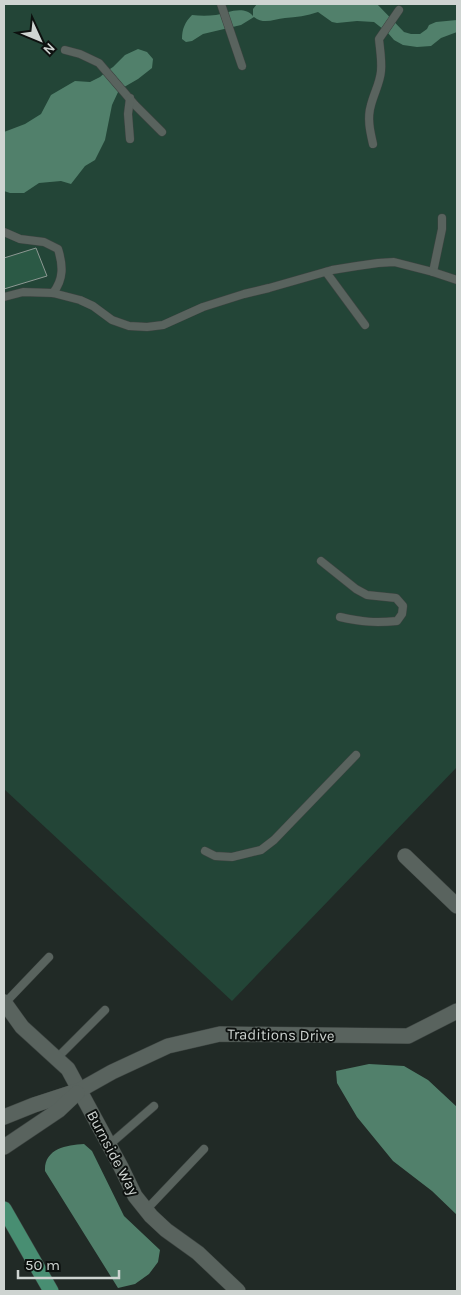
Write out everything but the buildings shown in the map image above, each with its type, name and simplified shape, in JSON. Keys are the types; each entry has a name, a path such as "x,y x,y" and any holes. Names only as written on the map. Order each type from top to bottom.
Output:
{"main road":[{"path":"4,1209 51,1291"}],"street":[{"path":"405,856 457,906"},
{"name":"Burnside Way","path":"4,1002 22,1027 68,1069 135,1196 146,1210 166,1230 198,1253 238,1291"},
{"name":"Traditions Drive","path":"4,1117 80,1090 112,1072 168,1046 220,1034 408,1036 457,1012"},
{"name":"Traditions Drive","path":"4,1146 59,1110 80,1090"}],"lane":[{"path":"221,4 242,66"},
{"path":"373,144 369,120 371,105 381,72 382,59 379,39 399,10"},
{"path":"65,50 80,54 99,63 135,105 162,132"},
{"path":"127,94 130,139"},
{"path":"433,272 442,229 442,218"},
{"path":"4,232 20,239 44,242 58,249 62,262 61,275 57,288 53,293"},
{"path":"4,297 23,292 53,293 80,300 93,306 112,320 129,326 147,327 162,325 203,307 244,294 326,272 371,264 394,262 457,280"},
{"path":"326,272 365,325"},
{"path":"321,561 356,589 367,595 396,598 403,606 402,614 397,621 373,623 340,617"},
{"path":"205,851 216,856 232,857 261,850 274,840 356,755"},
{"path":"4,1002 49,957"},
{"path":"57,1058 105,1010"},
{"path":"109,1145 154,1106"},
{"path":"146,1210 204,1149"}],"shaded area":[{"path":"4,4 457,4 457,767 232,1001 4,789"},
{"path":"257,4 377,4 404,32 420,34 429,25 436,22 457,20 457,32 441,38 431,46 403,45 394,40 374,22 337,23 332,22 318,12 269,21 262,21 254,17 241,25 203,34 192,41 186,42 182,39 184,26 192,15 204,16 240,10 253,16 253,9"},
{"path":"138,49 147,52 153,59 152,68 119,90 112,105 105,140 95,160 85,166 71,184 61,181 39,183 24,193 4,191 4,132 25,124 41,114 51,95 75,81 90,82 100,77 125,55"},
{"path":"369,1064 404,1066 428,1080 457,1107 457,1215 432,1191 393,1161 357,1117 337,1083 336,1071"},
{"path":"84,1144 92,1151 124,1216 160,1250 158,1262 149,1274 135,1284 118,1288 45,1171 48,1158 52,1153 63,1147"}]}
